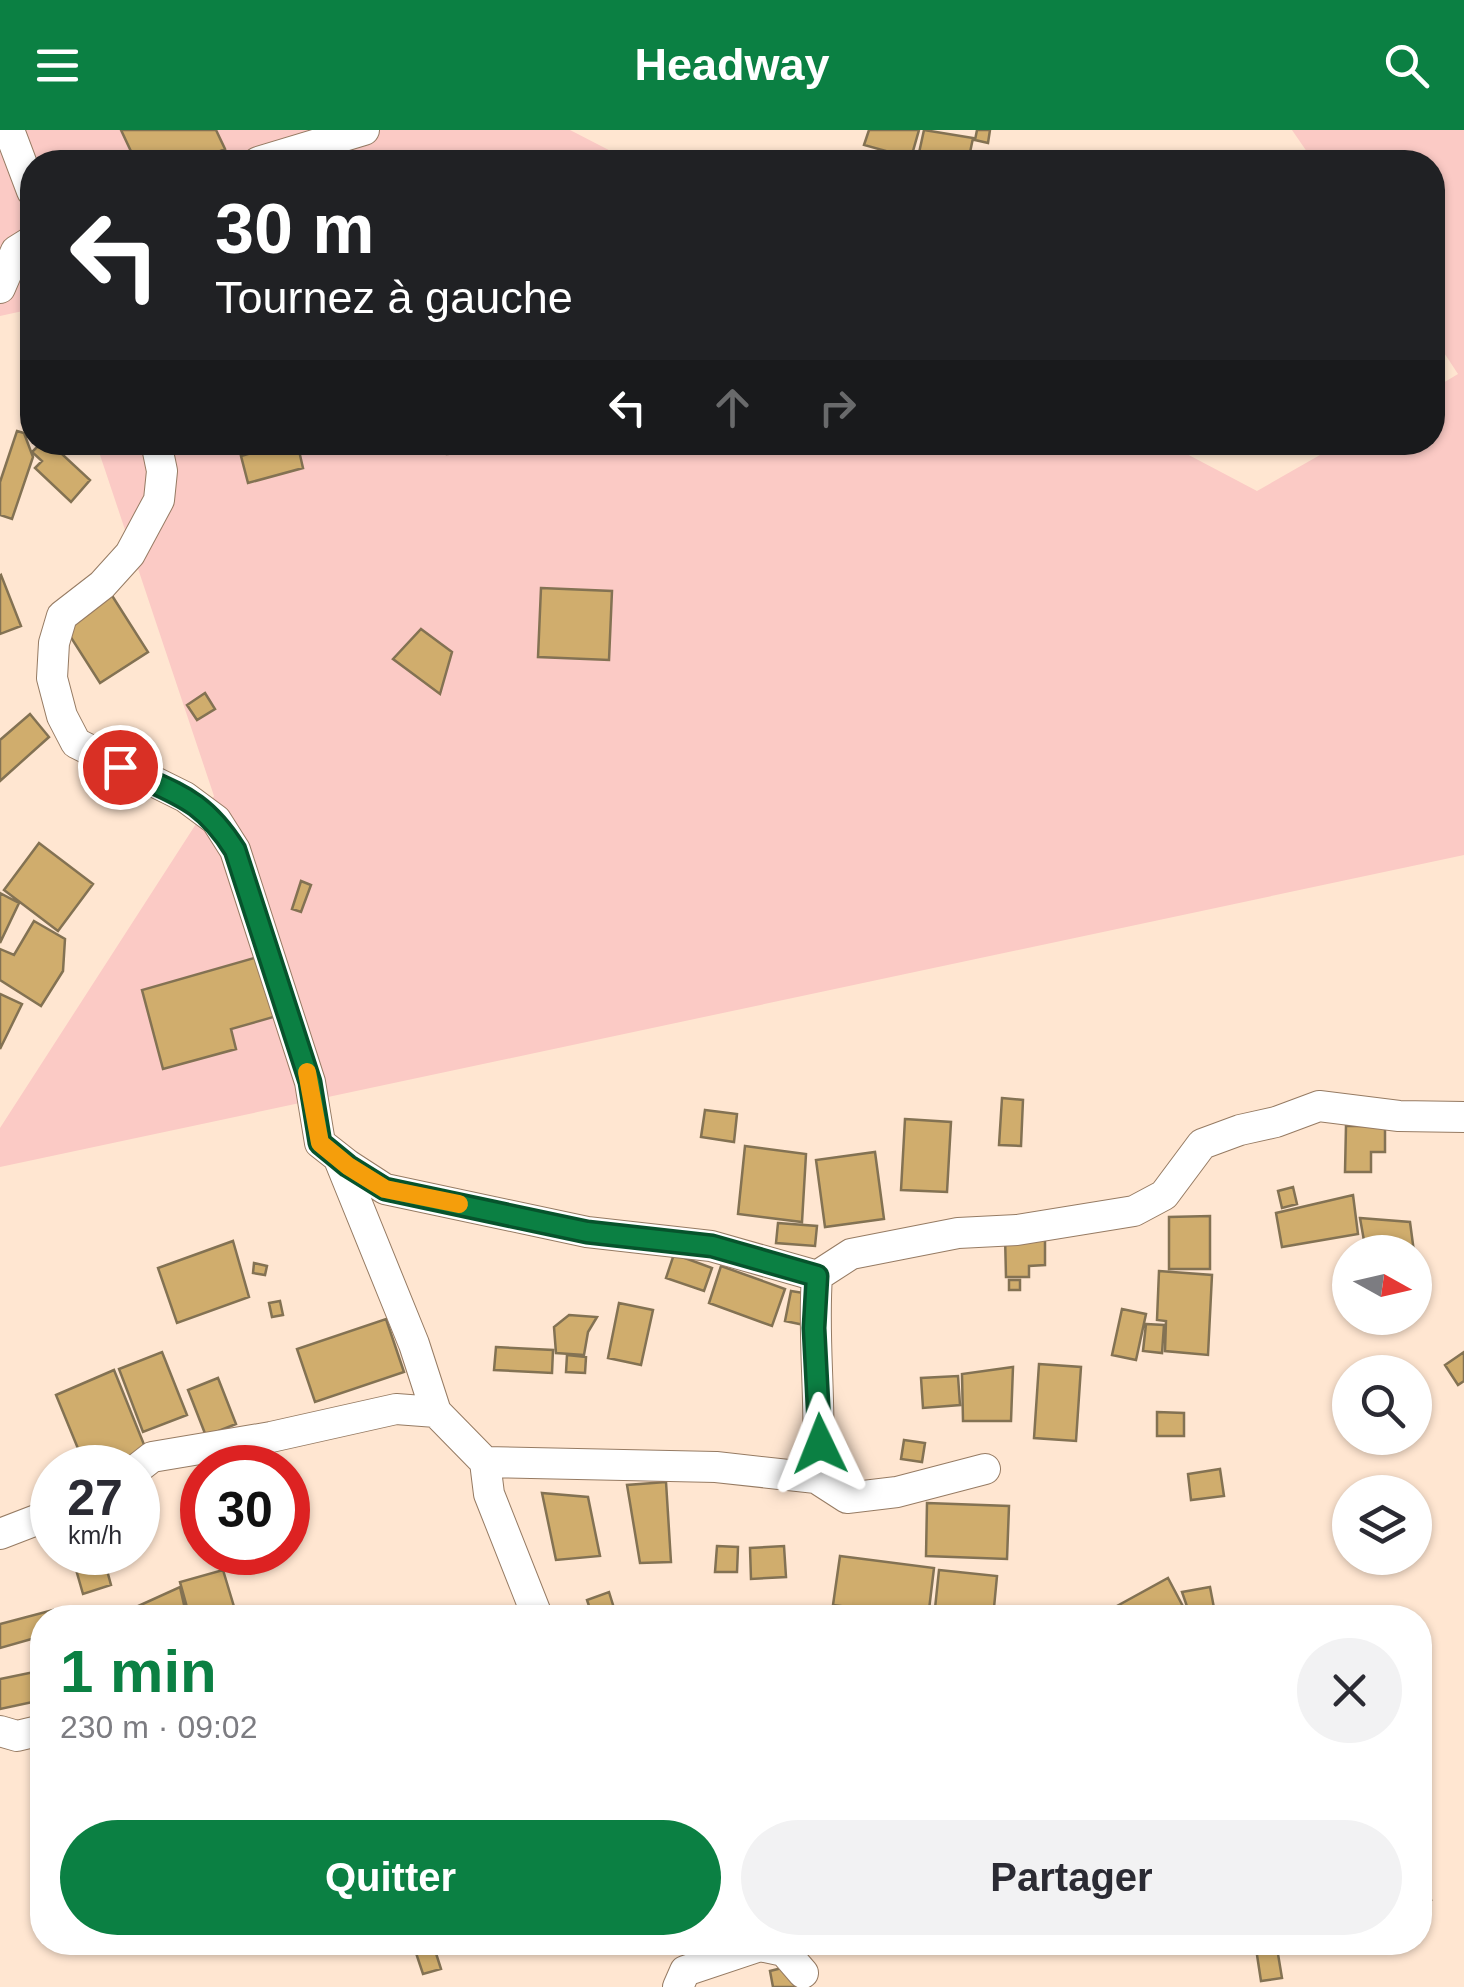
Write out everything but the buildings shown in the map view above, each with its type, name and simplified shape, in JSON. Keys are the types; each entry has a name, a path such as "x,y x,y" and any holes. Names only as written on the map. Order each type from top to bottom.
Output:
{"street":[{"path":"9,130 20,159"},
{"path":"298,150 364,130"},
{"path":"0,288 20,248"},
{"path":"159,455 162,470 159,500 130,554 102,585 62,616 54,642 52,678 62,716 76,743 186,797 216,820 235,850 310,1082 320,1143 385,1189 587,1232 712,1246 817,1276 851,1254 958,1233 1018,1230 1134,1210 1164,1195 1202,1144 1319,1106 1399,1116 1464,1117"},
{"path":"339,1159 414,1344 436,1412 485,1462 489,1494 533,1605"},
{"path":"816,1478 820,1444 814,1328 817,1276"},
{"path":"160,1455 271,1437 396,1409 436,1412"},
{"path":"485,1462 716,1467 816,1478 847,1498 897,1492 985,1469"},
{"path":"0,1534 30,1522"},
{"path":"0,1731 18,1736 30,1733"},
{"path":"682,1979 739,1955"},
{"path":"787,1955 803,1973"}],"shaded area":[{"path":"0,130 570,130 609,150 20,150 20,312 0,316"},
{"path":"1292,130 1464,130 1464,855 0,1167 0,1128 214,796 100,455 1189,455 1257,491 1320,455 1445,455 1445,382 1458,374 1445,354 1445,150 1306,150"}],"slow traffic":[{"path":"307,1072 320,1143 385,1189 459,1204"}],"route":[{"path":"120,767 186,797 216,820 235,850 310,1082 320,1143 385,1189 587,1232 712,1246 817,1276 814,1328 820,1444"}]}
